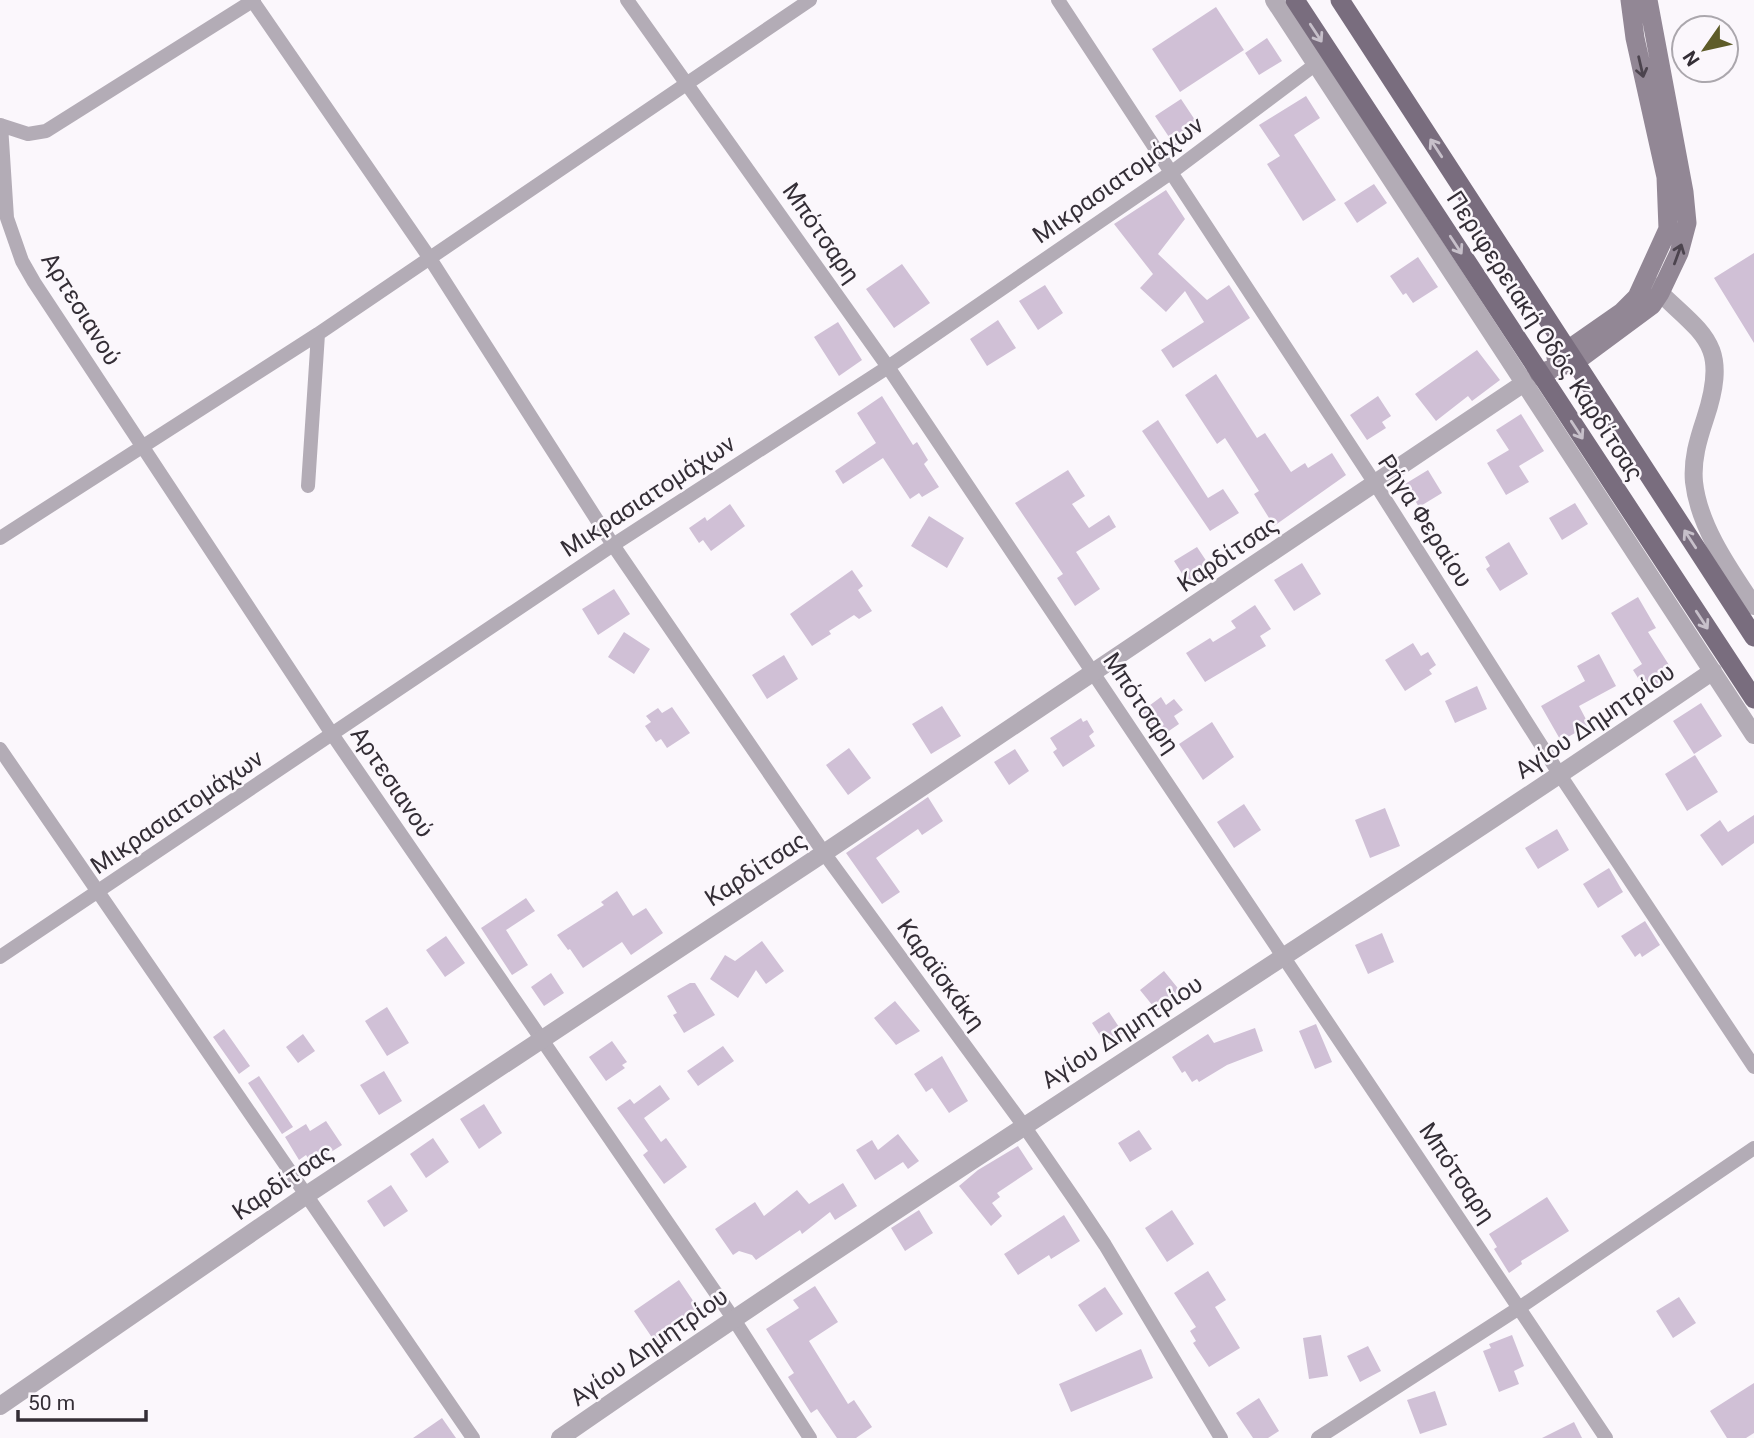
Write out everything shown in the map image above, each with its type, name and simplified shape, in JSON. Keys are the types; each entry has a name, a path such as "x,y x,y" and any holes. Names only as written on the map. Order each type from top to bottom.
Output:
{"main road":[{"name":"Περιφερειακή Οδός Καρδίτσας","path":"1296,0 1531,378 1754,699"},
{"name":"Περιφερειακή Οδός Καρδίτσας","path":"1340,0 1754,637"},
{"path":"1630,0 1634,38 1666,177 1668,229 1653,286"},
{"path":"1531,378 1570,356 1653,286 1679,253 1687,223 1681,176 1648,0"}],"street":[{"path":"1,125 28,134 46,131 253,0"},
{"name":"Καραϊσκάκη","path":"253,0 429,257 613,545 824,853 1024,1126 1105,1245 1221,1438"},
{"name":"Μπότσαρη","path":"627,0 888,367 1606,1438"},
{"path":"0,538 318,334 810,0"},
{"name":"Ρήγα Φεραίου","path":"1058,0 1376,485 1560,775 1754,1067"},
{"path":"1274,0 1531,378 1754,735"},
{"name":"Μικρασιατομάχων","path":"0,957 613,545 888,367 1172,172 1315,64"},
{"name":"Αρτεσιανού","path":"1,125 6,218 22,261 34,282 332,734 733,1318 808,1437"},
{"path":"1653,286 1699,330 1710,344 1715,358 1716,376 1694,457 1694,482 1706,525 1754,606"},
{"path":"309,486 318,334"},
{"name":"Καρδίτσας","path":"0,1406 305,1196 1376,485 1531,378"},
{"name":"Αγίου Δημητρίου","path":"560,1438 733,1318 1560,775 1713,671"},
{"path":"0,749 473,1438"},
{"path":"1318,1438 1519,1308 1754,1148"}],"building":[{"path":"1216,7 1244,50 1180,92 1152,49"},
{"path":"1267,38 1282,61 1259,75 1245,53"},
{"path":"1306,96 1320,118 1294,135 1336,200 1303,221 1267,164 1280,156 1259,125"},
{"path":"1181,99 1201,129 1175,146 1155,116"},
{"path":"1374,184 1387,203 1357,223 1344,203"},
{"path":"1166,190 1185,219 1158,254 1207,300 1229,285 1250,318 1173,368 1161,350 1204,322 1185,291 1166,312 1140,288 1153,274 1114,224"},
{"path":"1754,253 1754,343 1714,278"},
{"path":"1418,257 1438,287 1413,303 1406,293 1403,295 1390,276"},
{"path":"902,264 930,303 894,328 866,289"},
{"path":"1045,285 1063,313 1038,330 1019,301"},
{"path":"998,320 1016,348 987,366 970,339"},
{"path":"838,322 862,360 839,376 814,337"},
{"path":"1477,350 1500,380 1472,401 1468,396 1436,421 1415,394"},
{"path":"1216,374 1257,438 1265,433 1291,472 1305,463 1308,468 1332,453 1346,475 1274,526 1254,494 1259,491 1225,438 1217,444 1185,395"},
{"path":"882,396 913,445 917,442 928,460 924,464 939,487 922,497 919,493 910,499 883,458 843,484 835,471 876,443 857,413"},
{"path":"1378,396 1391,416 1382,422 1386,428 1367,440 1350,415"},
{"path":"1521,414 1544,451 1519,466 1529,482 1506,495 1487,463 1509,450 1496,430"},
{"path":"1158,420 1208,498 1223,489 1239,513 1210,531 1142,431"},
{"path":"1068,470 1085,496 1072,504 1089,528 1109,515 1116,527 1076,552 1100,589 1075,606 1057,578 1063,574 1015,503"},
{"path":"1428,470 1442,493 1419,507 1405,484"},
{"path":"1575,503 1588,524 1562,540 1549,518"},
{"path":"730,504 745,526 711,551 703,540 699,543 689,528 705,517 707,521"},
{"path":"929,516 964,538 947,568 911,546"},
{"path":"1509,542 1528,574 1500,591 1486,569 1490,566 1485,557"},
{"path":"1197,547 1211,568 1188,583 1174,561"},
{"path":"1302,563 1321,594 1294,611 1274,580"},
{"path":"852,570 863,586 858,590 872,611 859,619 854,615 812,646 790,614"},
{"path":"614,589 630,614 598,635 582,609"},
{"path":"1638,597 1656,628 1648,632 1676,676 1648,694 1633,670 1642,664 1611,613"},
{"path":"1255,605 1271,629 1260,636 1266,646 1205,682 1186,653 1210,638 1213,642 1236,628 1231,621"},
{"path":"624,632 650,649 634,674 608,657"},
{"path":"1413,643 1421,656 1428,652 1436,665 1429,670 1432,674 1405,691 1385,660"},
{"path":"1599,654 1616,686 1579,706 1589,725 1561,741 1541,706 1585,681 1577,666"},
{"path":"784,655 798,679 767,699 752,675"},
{"path":"1477,686 1487,709 1455,723 1445,701"},
{"path":"1161,697 1166,705 1174,699 1183,710 1174,716 1179,724 1160,737 1142,711"},
{"path":"1701,703 1722,736 1694,754 1673,721"},
{"path":"942,706 961,736 931,754 912,724"},
{"path":"672,707 690,733 667,748 661,739 656,742 645,726 651,722 646,716 658,708 662,713"},
{"path":"1081,718 1083,722 1087,720 1094,732 1089,736 1095,746 1063,767 1053,752 1057,749 1050,738"},
{"path":"1212,722 1234,757 1203,780 1179,744"},
{"path":"849,748 871,778 848,795 826,765"},
{"path":"1015,749 1029,771 1009,785 994,762"},
{"path":"1695,755 1718,792 1687,811 1665,774"},
{"path":"928,797 943,821 922,835 918,829 876,858 900,892 882,904 846,853"},
{"path":"1244,804 1261,830 1234,848 1217,822"},
{"path":"1385,808 1400,846 1370,858 1355,820"},
{"path":"1754,815 1754,843 1722,866 1700,835 1720,820 1728,832"},
{"path":"1557,829 1569,850 1538,869 1525,848"},
{"path":"1609,868 1623,892 1598,908 1583,884"},
{"path":"617,891 633,916 646,908 663,933 631,955 622,942 583,968 557,935 604,905 601,902"},
{"path":"526,898 535,911 506,930 528,965 512,975 481,928"},
{"path":"1645,921 1660,945 1642,957 1640,953 1635,957 1621,936"},
{"path":"1382,933 1394,962 1368,974 1355,945"},
{"path":"446,936 465,963 445,977 426,950"},
{"path":"762,941 784,971 766,984 756,970 738,998 710,979 725,955 735,961"},
{"path":"1164,971 1181,992 1157,1011 1140,990"},
{"path":"551,973 564,993 544,1006 531,987"},
{"path":"690,983 695,983 715,1015 684,1033 673,1015 677,1013 667,996"},
{"path":"895,1001 920,1031 896,1045 874,1018"},
{"path":"387,1007 409,1043 387,1056 365,1021"},
{"path":"1109,1012 1123,1033 1106,1045 1092,1023"},
{"path":"1316,1024 1332,1062 1315,1069 1299,1031"},
{"path":"1255,1028 1263,1051 1227,1065 1199,1082 1197,1079 1192,1082 1185,1071 1182,1073 1172,1057 1208,1034 1214,1043"},
{"path":"224,1029 250,1066 239,1074 213,1037"},
{"path":"303,1034 315,1051 298,1063 286,1047"},
{"path":"612,1041 627,1062 622,1065 625,1068 606,1081 589,1057"},
{"path":"723,1046 734,1061 698,1086 687,1071"},
{"path":"942,1056 968,1101 949,1113 932,1088 926,1092 914,1074"},
{"path":"384,1071 402,1101 379,1115 360,1085"},
{"path":"259,1076 293,1127 282,1134 248,1083"},
{"path":"660,1085 670,1099 644,1118 661,1142 666,1138 687,1167 664,1184 643,1155 648,1151 617,1108 630,1099 634,1104"},
{"path":"484,1104 502,1133 479,1149 460,1119"},
{"path":"326,1121 342,1145 312,1164 306,1155 299,1160 285,1137 306,1124 310,1131"},
{"path":"1139,1130 1152,1149 1130,1162 1118,1143"},
{"path":"898,1134 919,1161 908,1169 903,1162 875,1180 856,1150 872,1140 878,1150"},
{"path":"433,1138 449,1162 426,1178 410,1154"},
{"path":"1018,1146 1033,1169 997,1193 1000,1197 992,1203 1002,1216 991,1226 959,1186 978,1170"},
{"path":"843,1183 857,1206 835,1220 830,1212 802,1234 800,1230 756,1260 752,1255 739,1251 733,1255 715,1229 755,1202 764,1216 797,1190 809,1204"},
{"path":"391,1185 408,1211 384,1227 367,1201"},
{"path":"1547,1197 1569,1231 1521,1261 1522,1264 1509,1273 1494,1249 1497,1247 1489,1234"},
{"path":"919,1210 933,1233 905,1251 891,1228"},
{"path":"1172,1210 1194,1244 1167,1262 1145,1228"},
{"path":"1064,1215 1080,1241 1051,1259 1049,1255 1018,1275 1004,1254"},
{"path":"1208,1271 1226,1300 1215,1307 1240,1348 1209,1367 1193,1343 1196,1341 1190,1331 1196,1327 1174,1293"},
{"path":"679,1280 700,1311 655,1342 634,1311"},
{"path":"815,1286 838,1322 809,1341 848,1404 854,1400 872,1427 856,1438 837,1438 817,1409 811,1413 788,1377 794,1373 766,1329 799,1308 793,1300"},
{"path":"1105,1287 1123,1314 1096,1332 1078,1305"},
{"path":"1679,1297 1696,1323 1673,1338 1656,1311"},
{"path":"1321,1335 1328,1376 1309,1379 1303,1338"},
{"path":"1512,1335 1524,1366 1514,1371 1519,1384 1499,1392 1483,1351 1491,1348 1489,1344"},
{"path":"1368,1346 1381,1371 1360,1382 1347,1356"},
{"path":"1141,1349 1153,1378 1071,1412 1059,1384"},
{"path":"1754,1383 1754,1433 1746,1438 1727,1438 1710,1411"},
{"path":"1435,1391 1447,1425 1420,1434 1407,1400"},
{"path":"1259,1398 1279,1431 1268,1438 1253,1438 1236,1413"},
{"path":"442,1418 456,1438 413,1438"},
{"path":"1574,1422 1582,1438 1542,1438"}]}
